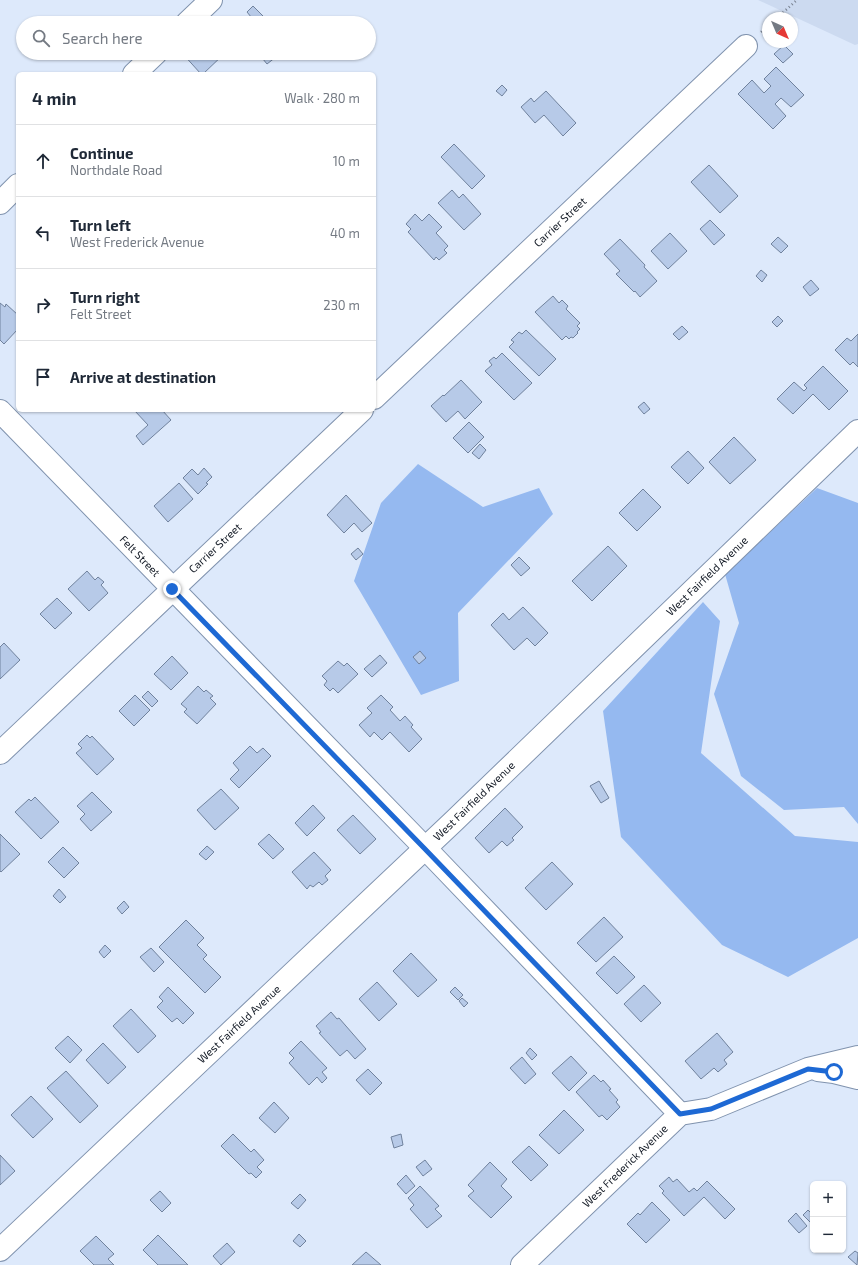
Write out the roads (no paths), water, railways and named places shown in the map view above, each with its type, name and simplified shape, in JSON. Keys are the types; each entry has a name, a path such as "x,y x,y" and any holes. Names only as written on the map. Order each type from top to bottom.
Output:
{"street":[{"path":"194,16 211,0"},
{"name":"Carrier Street","path":"376,396 746,46"},
{"path":"136,72 149,60"},
{"path":"0,203 16,188"},
{"name":"Felt Street","path":"0,411 680,1114"},
{"name":"Carrier Street","path":"0,753 360,412"},
{"name":"West Fairfield Avenue","path":"0,1250 424,848 858,431"},
{"path":"680,1114 711,1109 808,1069 858,1057"},
{"path":"808,1069 834,1072 858,1078"},
{"name":"West Frederick Avenue","path":"522,1265 680,1114"}]}
